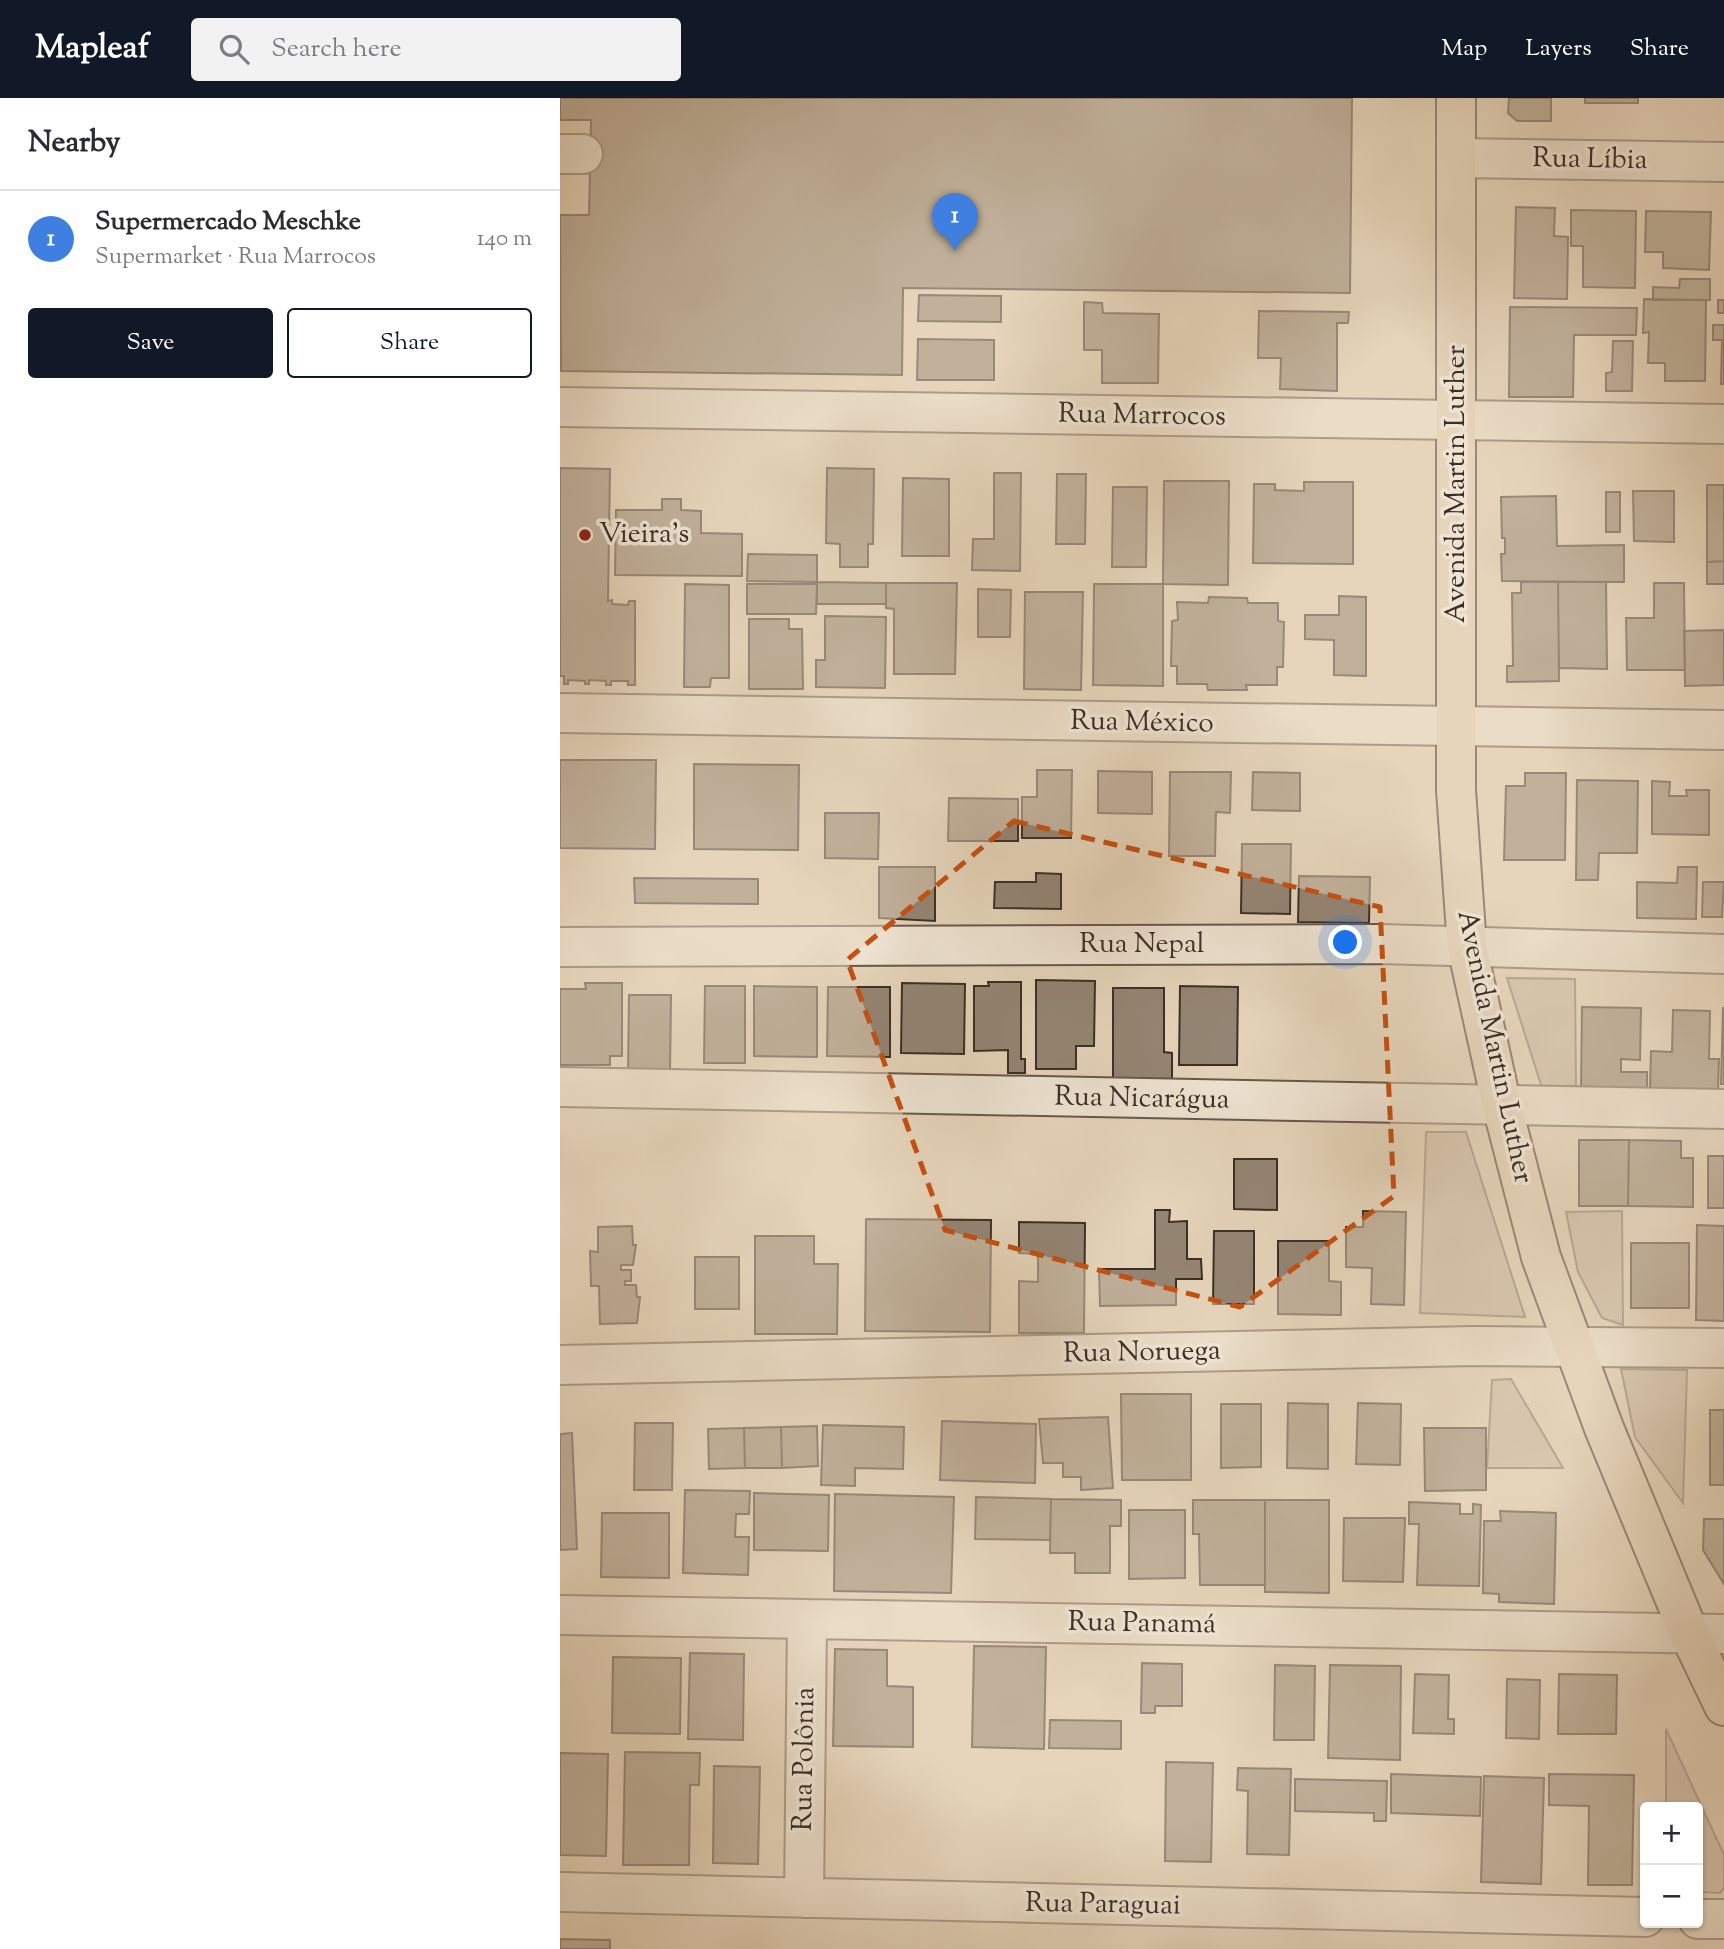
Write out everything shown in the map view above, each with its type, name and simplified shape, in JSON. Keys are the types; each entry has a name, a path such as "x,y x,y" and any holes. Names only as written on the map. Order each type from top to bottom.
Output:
{"main road":[{"name":"Avenida Martin Luther","path":"1456,98 1456,727 1460,875 1468,947 1502,1106 1541,1257 1572,1346 1707,1633 1724,1706"}],"street":[{"name":"Rua Líbia","path":"1456,158 1724,162"},
{"name":"Rua Marrocos","path":"560,407 1724,424"},
{"name":"Rua México","path":"560,713 1724,730"},
{"name":"Rua Nepal","path":"560,947 1353,944 1724,954"},
{"name":"Rua Nicarágua","path":"560,1087 1724,1109"},
{"name":"Rua Noruega","path":"560,1365 1572,1346 1724,1348"},
{"name":"Rua Panamá","path":"560,1615 1707,1633"},
{"name":"Rua Polônia","path":"804,1898 807,1619"},
{"name":"Rua Paraguai","path":"560,1892 1640,1917"},
{"path":"1703,1919 1724,1919"}],"highlighted area":[{"path":"1014,821 1380,907 1394,1196 1240,1307 945,1230 847,960"}],"shaded area":[{"path":"1507,978 1575,979 1576,1089 1542,1088"},
{"path":"1426,1132 1466,1132 1525,1317 1420,1313"},
{"path":"1622,1211 1623,1325 1602,1318 1578,1272 1566,1212"},
{"path":"1621,1369 1687,1370 1683,1503 1635,1437"},
{"path":"1511,1379 1563,1468 1487,1468 1492,1380"},
{"path":"1666,1729 1700,1802 1666,1802"},
{"path":"1703,1809 1724,1855 1724,1888 1720,1893 1703,1892"}],"building":[{"path":"560,98 1352,98 1350,293 903,288 902,375 561,371 560,215 589,215 591,120 560,120"},
{"path":"1509,98 1551,98 1551,121 1517,121 1508,113"},
{"path":"1585,98 1638,98 1638,103 1585,103"},
{"path":"1516,207 1555,208 1554,236 1568,237 1567,299 1514,298"},
{"path":"1571,210 1636,211 1635,288 1583,287 1583,246 1571,246"},
{"path":"1646,211 1711,212 1709,270 1663,268 1663,252 1645,252"},
{"path":"1680,279 1710,279 1710,300 1653,300 1653,287 1679,288"},
{"path":"919,295 1001,296 1001,322 918,321"},
{"path":"1644,299 1706,300 1705,381 1665,381 1665,363 1648,363 1649,332 1643,333"},
{"path":"1718,300 1724,300 1724,313 1718,313"},
{"path":"1084,302 1102,303 1103,313 1159,314 1158,383 1102,383 1102,350 1084,350"},
{"path":"1510,307 1637,308 1636,335 1574,335 1573,397 1509,397"},
{"path":"1259,311 1349,312 1348,323 1337,323 1337,391 1280,389 1281,358 1258,358"},
{"path":"1713,325 1724,325 1724,384 1721,384 1722,340 1713,340"},
{"path":"918,339 994,340 994,380 917,380"},
{"path":"1613,341 1633,341 1632,391 1606,391 1606,373 1612,372"},
{"name":"Vieira's","path":"560,468 610,469 608,601 612,600 612,604 628,605 629,601 635,601 635,685 628,685 628,681 611,681 611,685 606,685 606,681 589,680 589,684 585,684 585,681 568,680 568,684 564,684 564,676 560,676"},
{"path":"827,468 874,469 873,544 868,544 868,567 840,567 840,544 826,543"},
{"path":"994,473 1021,473 1020,571 972,570 973,539 994,539"},
{"path":"1057,474 1086,474 1085,544 1056,544"},
{"path":"903,478 949,479 949,556 902,556"},
{"path":"1164,481 1229,481 1228,585 1163,584"},
{"path":"1304,482 1353,482 1353,564 1253,563 1254,484 1275,484 1275,490 1304,491"},
{"path":"1707,485 1724,485 1724,561 1707,562"},
{"path":"1113,487 1147,487 1146,567 1112,567"},
{"path":"1633,491 1674,491 1674,542 1634,541"},
{"path":"1606,492 1620,492 1620,532 1606,532"},
{"path":"1556,496 1557,546 1624,545 1624,582 1502,581 1501,554 1505,554 1505,538 1502,538 1501,497"},
{"path":"662,499 681,499 681,510 701,511 701,533 742,534 742,576 615,575 616,510 662,510"},
{"path":"748,554 817,555 817,582 747,581"},
{"path":"1724,561 1724,584 1707,584 1707,562"},
{"path":"817,582 886,583 886,604 817,604"},
{"path":"1521,582 1558,582 1559,681 1507,682 1507,666 1513,666 1512,593 1521,593"},
{"path":"1558,582 1606,582 1607,669 1559,668"},
{"path":"886,583 957,583 955,674 894,674 894,609 886,608"},
{"path":"1654,583 1684,583 1685,670 1627,670 1626,618 1654,618"},
{"path":"685,584 729,585 729,678 711,678 710,687 684,687"},
{"path":"747,584 817,584 816,614 747,614"},
{"path":"1094,584 1163,584 1163,686 1093,685"},
{"path":"978,589 1011,590 1010,637 978,637"},
{"path":"1025,592 1083,592 1081,690 1024,689"},
{"path":"1339,596 1366,597 1366,676 1334,675 1334,640 1305,639 1305,615 1339,615"},
{"path":"1209,597 1247,598 1248,603 1278,603 1278,621 1284,622 1283,667 1277,667 1277,685 1246,685 1247,690 1208,690 1207,684 1177,684 1177,666 1171,666 1172,621 1178,620 1177,602 1208,603"},
{"path":"825,616 886,617 885,688 816,687 816,660 825,660"},
{"path":"749,619 789,619 789,629 802,629 803,689 749,689"},
{"path":"1724,630 1724,685 1685,686 1684,631"},
{"path":"560,760 656,760 655,849 560,848"},
{"path":"694,764 799,765 798,850 694,849"},
{"path":"1037,770 1072,770 1071,838 1022,838 1022,797 1037,797"},
{"path":"1098,771 1152,772 1152,814 1098,813"},
{"path":"1170,772 1231,772 1230,813 1216,812 1215,856 1169,856"},
{"path":"1253,772 1300,773 1300,811 1252,810"},
{"path":"1525,773 1566,773 1565,860 1504,860 1506,786 1525,786"},
{"path":"1577,780 1638,781 1637,853 1599,853 1598,880 1576,880"},
{"path":"1652,781 1670,782 1669,796 1687,796 1686,790 1709,790 1709,835 1652,834"},
{"path":"949,798 1018,799 1018,841 948,841"},
{"path":"825,813 879,813 878,859 825,858"},
{"path":"1242,844 1291,844 1290,914 1241,913"},
{"path":"879,867 935,867 935,921 879,918"},
{"path":"1678,867 1697,867 1696,919 1637,918 1637,882 1677,883"},
{"path":"1036,873 1061,874 1061,909 994,908 995,882 1036,882"},
{"path":"1299,876 1370,877 1369,923 1298,922"},
{"path":"634,878 758,879 758,904 635,903"},
{"path":"1703,882 1724,882 1722,917 1702,917"},
{"path":"1036,980 1095,981 1094,1046 1076,1046 1076,1069 1036,1069"},
{"path":"988,982 1021,982 1021,1059 1025,1059 1025,1073 1008,1073 1008,1050 974,1051 974,986 989,986"},
{"path":"585,983 622,983 622,1056 610,1056 610,1065 560,1065 560,989 586,989"},
{"path":"902,983 965,984 964,1054 901,1053"},
{"path":"705,986 745,986 745,1063 704,1063"},
{"path":"754,986 817,987 817,1057 754,1056"},
{"path":"1180,986 1238,987 1237,1065 1179,1065"},
{"path":"828,987 890,987 890,1057 827,1056"},
{"path":"1113,988 1164,988 1164,1052 1172,1053 1172,1082 1113,1081"},
{"path":"629,995 671,995 670,1072 628,1072"},
{"path":"1582,1007 1641,1008 1640,1060 1621,1059 1621,1072 1647,1072 1647,1090 1581,1089"},
{"path":"1723,1008 1724,1084 1721,1084"},
{"path":"1673,1010 1710,1011 1709,1059 1719,1059 1718,1092 1650,1090 1651,1051 1672,1052"},
{"path":"1579,1140 1629,1140 1628,1206 1579,1206"},
{"path":"1629,1140 1681,1141 1681,1158 1693,1158 1693,1207 1628,1206"},
{"path":"1708,1156 1724,1156 1724,1208 1708,1208"},
{"path":"1234,1159 1277,1159 1277,1210 1234,1209"},
{"path":"1155,1210 1170,1210 1169,1222 1187,1221 1187,1259 1201,1259 1202,1279 1176,1279 1176,1305 1100,1306 1099,1269 1155,1269"},
{"path":"1363,1211 1406,1212 1404,1305 1371,1304 1372,1268 1346,1267 1346,1227 1363,1227"},
{"path":"866,1219 991,1220 990,1332 865,1331"},
{"path":"1019,1222 1085,1223 1084,1333 1019,1333 1019,1281 1038,1282 1038,1254 1019,1253"},
{"path":"1697,1225 1724,1226 1724,1321 1696,1320"},
{"path":"632,1226 633,1245 636,1245 633,1265 621,1265 621,1270 631,1270 631,1281 625,1281 625,1285 636,1285 637,1297 640,1297 637,1323 600,1324 599,1286 591,1286 590,1251 598,1252 598,1227"},
{"path":"1214,1231 1254,1231 1254,1304 1213,1304"},
{"path":"755,1236 814,1236 814,1264 838,1264 837,1334 755,1334"},
{"path":"1278,1241 1329,1241 1329,1281 1341,1282 1341,1315 1278,1314"},
{"path":"1631,1243 1689,1243 1689,1308 1631,1308"},
{"path":"695,1257 739,1257 739,1309 695,1309"},
{"path":"1121,1394 1191,1394 1191,1480 1122,1480"},
{"path":"1288,1403 1328,1404 1328,1469 1287,1468"},
{"path":"1358,1403 1401,1404 1400,1465 1356,1464"},
{"path":"1221,1404 1261,1404 1261,1467 1221,1468"},
{"path":"1710,1410 1724,1410 1724,1485 1710,1485"},
{"path":"1108,1417 1113,1488 1081,1490 1081,1477 1063,1477 1063,1463 1043,1463 1039,1419"},
{"path":"942,1421 1036,1424 1035,1483 940,1480"},
{"path":"635,1423 673,1423 672,1490 634,1490"},
{"path":"823,1425 904,1427 903,1469 855,1468 855,1486 821,1485"},
{"path":"817,1426 818,1466 782,1468 781,1427"},
{"path":"781,1427 782,1468 745,1468 744,1428"},
{"path":"744,1428 745,1468 709,1469 708,1429"},
{"path":"1424,1428 1486,1428 1486,1490 1425,1491"},
{"path":"572,1433 577,1549 560,1550 560,1434"},
{"path":"685,1490 750,1491 749,1514 736,1514 735,1537 749,1537 748,1575 683,1573"},
{"path":"754,1493 829,1495 828,1551 754,1550"},
{"path":"835,1494 954,1497 951,1593 834,1591"},
{"path":"976,1497 1051,1499 1050,1540 975,1539"},
{"path":"1051,1499 1121,1500 1121,1526 1110,1526 1110,1573 1075,1573 1075,1553 1050,1553"},
{"path":"1193,1500 1265,1500 1265,1585 1200,1585 1199,1534 1193,1534"},
{"path":"1265,1500 1329,1500 1329,1593 1265,1592"},
{"path":"1409,1502 1460,1504 1460,1514 1473,1514 1473,1504 1481,1505 1479,1586 1417,1585 1419,1524 1409,1524"},
{"path":"1129,1510 1185,1510 1185,1578 1129,1579"},
{"path":"1500,1511 1556,1513 1554,1604 1499,1602 1499,1594 1483,1593 1484,1521 1501,1521"},
{"path":"602,1513 669,1513 669,1578 601,1577"},
{"path":"1344,1518 1405,1518 1403,1582 1343,1581"},
{"path":"1704,1519 1724,1519 1724,1584 1703,1550"},
{"path":"974,1646 1046,1647 1044,1749 972,1747"},
{"path":"835,1649 887,1650 887,1686 913,1687 913,1747 833,1746"},
{"path":"690,1653 744,1654 743,1740 688,1739"},
{"path":"613,1657 681,1658 680,1734 612,1733"},
{"path":"1142,1663 1182,1664 1182,1706 1155,1706 1155,1713 1141,1713"},
{"path":"1275,1665 1315,1666 1314,1740 1274,1740"},
{"path":"1330,1665 1401,1666 1400,1760 1328,1758"},
{"path":"1415,1674 1449,1675 1448,1719 1454,1719 1454,1734 1413,1733"},
{"path":"1559,1674 1617,1675 1616,1734 1558,1734"},
{"path":"1507,1679 1540,1680 1539,1739 1506,1738"},
{"path":"1050,1720 1121,1721 1121,1749 1049,1748"},
{"path":"625,1752 700,1753 699,1785 690,1785 689,1865 623,1865"},
{"path":"560,1753 608,1754 606,1856 560,1855"},
{"path":"1166,1762 1213,1763 1211,1862 1165,1861"},
{"path":"714,1766 760,1767 758,1864 713,1863"},
{"path":"1238,1768 1291,1769 1289,1855 1247,1854 1248,1791 1237,1790"},
{"path":"1391,1774 1481,1777 1480,1816 1391,1813"},
{"path":"1549,1774 1634,1775 1632,1885 1588,1885 1589,1806 1549,1805"},
{"path":"1484,1776 1544,1778 1541,1884 1481,1882"},
{"path":"1295,1779 1387,1781 1386,1821 1374,1821 1374,1813 1295,1811"},
{"path":"560,1939 610,1940 610,1949 560,1949"}],"place":[{"name":"Supermercado Meschke","path":"955,251"},
{"name":"Vieira's","path":"585,535"}]}
